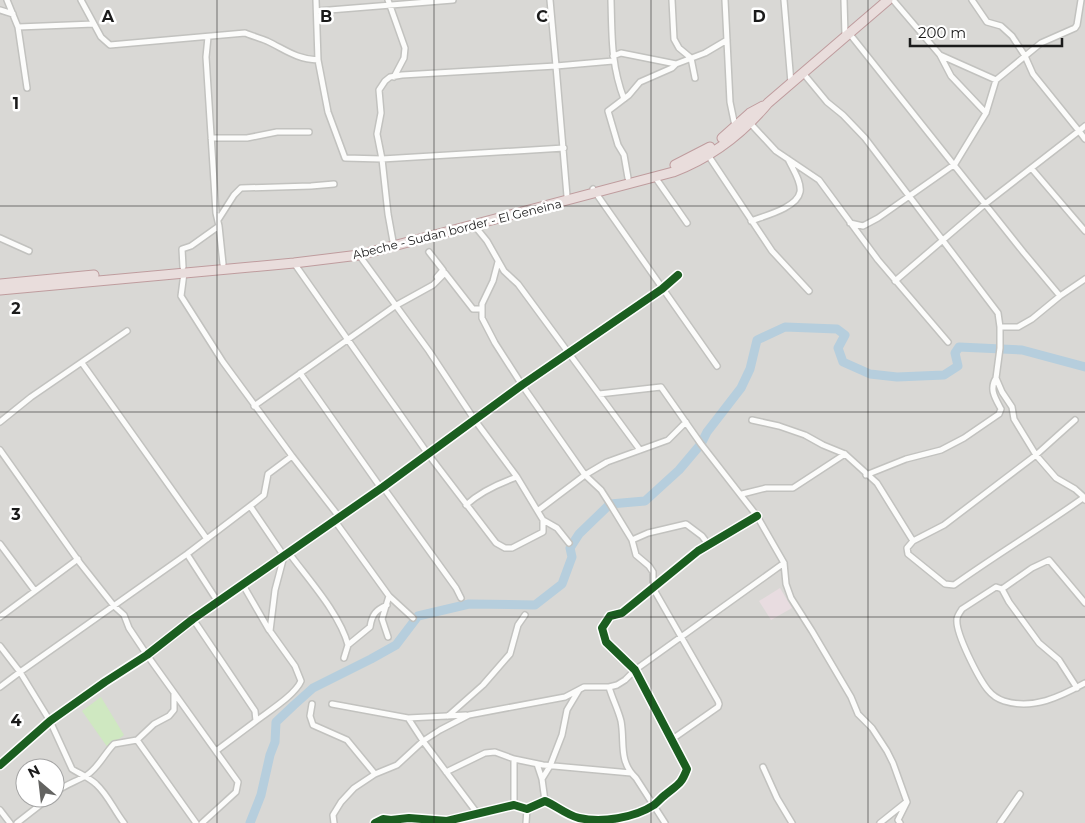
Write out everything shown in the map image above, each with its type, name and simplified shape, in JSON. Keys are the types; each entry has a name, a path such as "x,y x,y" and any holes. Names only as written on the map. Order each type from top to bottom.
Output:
{"highway":[{"name":"Abeche - Sudan border - El Geneina","path":"0,290 223,264 360,255 567,196 655,177 686,167 737,130 750,123 768,103 888,0"},
{"name":"Abeche - Sudan border - El Geneina","path":"737,130 750,113 768,103"},
{"name":"Abeche - Sudan border - El Geneina","path":"435,234 474,225 594,190 706,153"},
{"name":"Abeche - Sudan border - El Geneina","path":"0,284 294,263 393,245"}],"street":[{"path":"7,0 18,27 27,88"},
{"path":"81,0 101,37 110,45 244,33 265,40 293,55 305,59 318,60"},
{"path":"316,0 318,60 328,112 344,157 382,159 564,148"},
{"path":"317,12 389,2 453,0"},
{"path":"550,0 567,196"},
{"path":"611,0 613,59 617,80 624,99"},
{"path":"672,0 674,38 679,48 691,58 695,78"},
{"path":"725,0 730,102 737,130"},
{"path":"784,0 791,83"},
{"path":"844,0 847,34 955,164 1060,296"},
{"path":"894,0 940,55 951,76 986,113"},
{"path":"972,0 988,22 1001,26 1012,36 1025,56 1032,74 1085,139"},
{"path":"850,223 863,226 878,218 955,164 986,113 996,80 1041,43 1075,28 1081,0"},
{"path":"389,2 405,48 404,58 394,77"},
{"path":"0,10 13,14"},
{"path":"18,27 94,24"},
{"path":"208,37 206,57 216,213 219,223 223,264"},
{"path":"628,178 624,155 618,145 608,111 624,99 640,82 672,68 676,64 705,53 727,40"},
{"path":"393,245 377,134 381,113 379,90 385,80 394,77 556,66 613,59 621,53 676,64"},
{"path":"940,55 996,80"},
{"path":"803,73 827,102 843,115 865,138 942,242 998,313 1000,327 993,395 1001,409 999,414 964,438 941,450 906,459 866,474"},
{"path":"750,123 776,151 820,180 850,223 895,281 948,342"},
{"path":"895,281 985,204 1085,126"},
{"path":"212,138 247,138 277,132 309,132"},
{"path":"706,153 772,251 809,291"},
{"path":"751,221 788,206 797,199 800,191 799,184 788,158"},
{"path":"1032,169 1085,231"},
{"path":"655,177 687,223"},
{"path":"334,184 241,188 234,195 219,223 191,246 182,249 184,270 181,296 223,362 338,519 389,596 413,618"},
{"path":"594,190 717,366"},
{"path":"474,225 487,241 504,271 518,284 640,450"},
{"path":"0,238 29,251"},
{"path":"416,294 444,270 429,252"},
{"path":"360,255 429,351 474,419 517,477 543,520 557,528 569,543"},
{"path":"498,262 493,281 482,304 482,318 495,343 522,385 585,474 600,490 632,540 636,555 653,572 653,588 719,704 718,707 671,740"},
{"path":"294,263 428,454 496,543 505,548 512,548 543,532 543,520"},
{"path":"254,406 395,306 433,285 445,274 474,309 481,310"},
{"path":"0,765 50,721 105,682 147,656 194,619 338,519 522,385 662,289 678,275"},
{"path":"1000,327 1018,327 1032,319 1085,279"},
{"path":"0,422 31,397 127,331"},
{"path":"82,363 207,539"},
{"path":"300,373 456,588 461,598"},
{"path":"996,378 1002,392 1012,407 1014,419 1036,455 1056,478 1075,489 1084,499 1031,535 996,555 954,586 945,584 908,554 907,548 913,541 944,525 1036,455 1075,420"},
{"path":"600,394 661,387 700,444 758,516 784,563 786,584 790,598 851,697 858,714 872,728 893,763 906,802 898,820 900,823"},
{"path":"752,420 779,426 805,435 845,454 876,483 913,541"},
{"path":"540,509 585,474 607,462 668,440 686,422"},
{"path":"0,450 78,559 114,606 124,615 129,628 147,656 238,782 236,792 204,823"},
{"path":"742,494 766,488 793,488 845,454"},
{"path":"0,687 187,554 250,506 264,494 268,474 292,456"},
{"path":"466,505 504,481 517,477"},
{"path":"250,506 335,616 345,633 348,645 344,658"},
{"path":"537,764 542,778 545,801 576,818 590,820 633,815 654,805 682,782 687,769 634,670 606,642 602,628 610,616 622,613 708,544 758,516"},
{"path":"632,540 648,533 686,524 702,536 708,544"},
{"path":"0,544 35,591"},
{"path":"187,554 218,602"},
{"path":"270,631 275,590 286,555"},
{"path":"0,617 78,559"},
{"path":"1002,589 1032,568 1049,560 1085,603"},
{"path":"332,704 408,718 469,715 565,697 584,687 609,687 625,680 634,670 784,563"},
{"path":"216,751 292,693 301,681 295,666 270,631 243,585"},
{"path":"1077,688 1059,660 1030,631 1002,589 996,587 962,609 957,618 958,630 964,646 976,672 988,691 996,697 1004,701 1023,704 1047,702 1077,688 1085,683"},
{"path":"388,637 382,618 389,596"},
{"path":"348,645 370,627 372,616 378,609 388,604"},
{"path":"448,716 482,685 510,654 518,625 525,615"},
{"path":"194,619 254,711 256,721"},
{"path":"0,646 20,672 50,721 72,768 97,785 110,801 122,821 115,823"},
{"path":"609,687 621,722 622,754 631,773 665,823"},
{"path":"542,778 550,766 562,735 567,710 580,688"},
{"path":"65,785 86,776 98,766 114,744 137,740 154,724 169,716 174,710 174,692"},
{"path":"312,704 310,716 313,725 347,740 375,774"},
{"path":"334,823 333,815 348,794 375,774 398,765 440,730 469,715"},
{"path":"408,718 477,813"},
{"path":"137,740 196,823"},
{"path":"446,772 485,753 495,752 514,759 537,764 631,773"},
{"path":"514,759 514,805"},
{"path":"763,767 777,798 792,823"},
{"path":"1000,823 1020,794"},
{"path":"375,823 383,819 392,822 409,818 447,820 514,805 527,808 545,801"},
{"path":"880,823 906,802"},
{"path":"20,822 37,808"},
{"path":"526,823 527,808"},
{"path":"0,810 10,823"},
{"path":"628,823 633,815"}],"shaded area":[{"path":"0,0 1085,0 1085,823 0,823"},
{"path":"780,588 792,608 771,620 759,601"}],"green space":[{"path":"101,697 124,735 108,748 82,711"}],"waterway":[{"path":"250,823 261,795 270,755 275,742 276,722 313,688 396,645 418,616 469,604 535,605 562,584 572,557 570,548 579,534 610,504 645,501 679,470 701,444 707,432 741,388 750,369 757,340 785,327 837,329 845,335 838,348 843,362 870,374 897,377 944,375 958,366 955,353 959,347 1022,350 1085,367"}],"cycle path":[{"path":"0,765 50,721 147,655 193,619 383,487 522,385 662,289 678,275"},
{"path":"375,823 383,819 409,818 447,821 514,805 527,809 545,801 574,817 608,820 637,813 655,804 679,784 687,769 635,670 606,642 602,628 610,616 622,613 698,551 757,516"}]}
